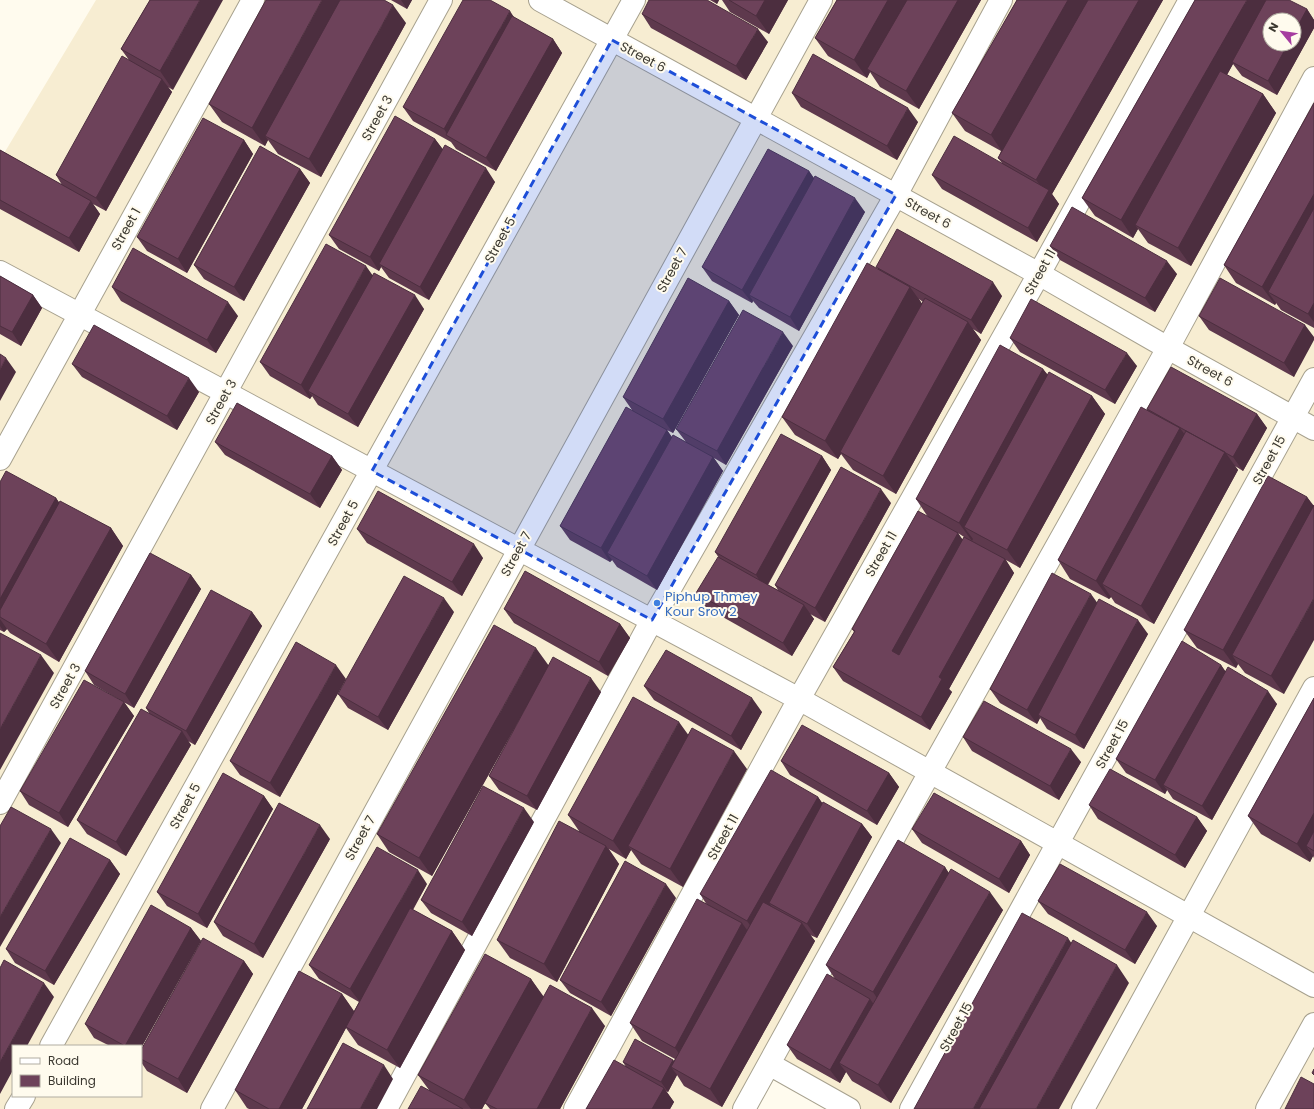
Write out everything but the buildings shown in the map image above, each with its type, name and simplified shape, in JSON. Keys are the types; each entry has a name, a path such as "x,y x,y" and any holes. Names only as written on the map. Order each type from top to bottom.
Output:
{"street":[{"name":"Street 1","path":"0,459 253,0"},
{"name":"Street 3","path":"0,803 441,0"},
{"name":"Street 6","path":"540,0 1039,274 1314,429"},
{"name":"Street 5","path":"52,1045 634,0"},
{"name":"Street 7","path":"212,1109 821,0"},
{"path":"386,1109 652,620 896,195 1001,0"},
{"name":"Street 11","path":"575,1109 798,699 1039,274 1190,0"},
{"path":"744,1109 930,772 1168,348 1314,78"},
{"path":"0,272 798,699 1314,986"},
{"name":"Street 15","path":"911,1109 1314,379"},
{"path":"1082,1109 1314,688"},
{"path":"1267,1109 1314,1024"},
{"path":"769,1064 849,1109"},
{"path":"16,1109 23,1097"}],"highlighted area":[{"path":"612,40 896,195 652,620 372,471"}],"shaded area":[{"name":"Piphup Thmey Kour Srov 2","path":"96,0 1314,0 1314,1109 860,1109 769,1064 735,1109 0,1109 0,160"}],"place":[{"name":"Piphup Thmey Kour Srov 2","path":"657,603"}]}
